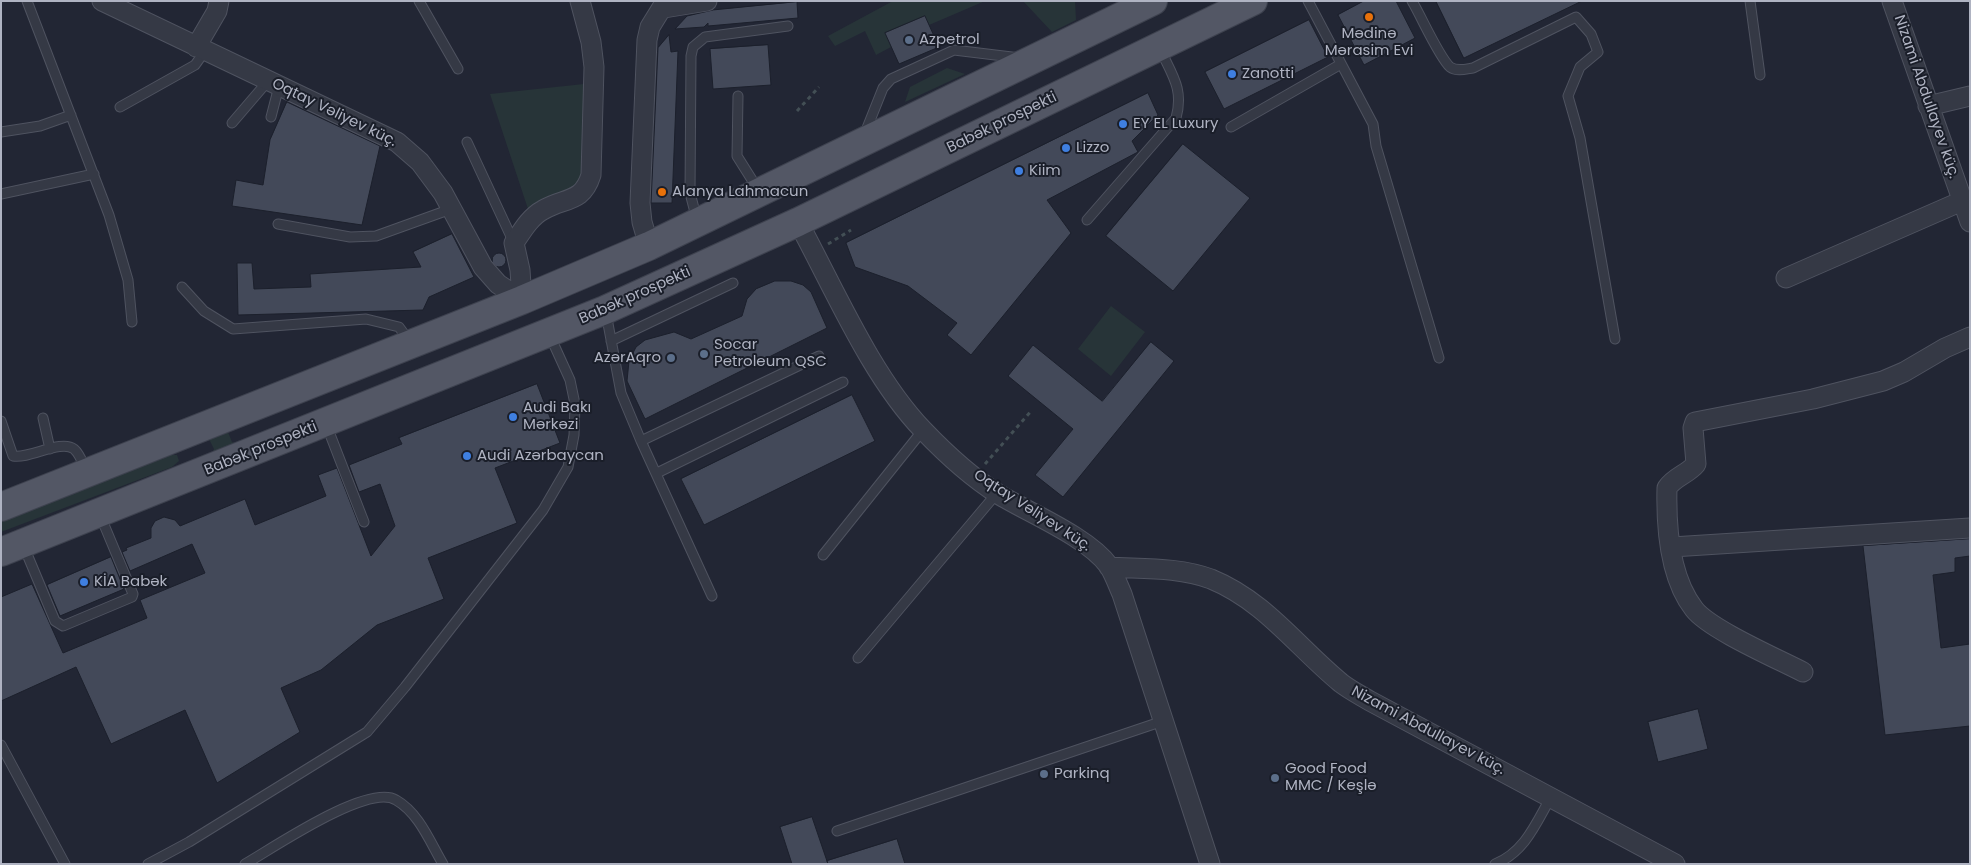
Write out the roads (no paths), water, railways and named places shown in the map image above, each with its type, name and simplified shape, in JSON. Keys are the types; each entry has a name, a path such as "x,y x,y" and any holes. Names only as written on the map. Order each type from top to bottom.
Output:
{"main road":[{"path":"1,507 522,300 649,246 1032,60 1130,8 1153,1"},
{"name":"Babək prospekti","path":"8,545 99,514 550,334 605,310 798,222 1253,1"},
{"path":"365,408 335,411 259,438 254,436 248,428 249,423 261,413 338,382 410,344"},
{"path":"1,507 83,482 175,446 188,445 194,455 188,465 179,470 8,545"}],"street":[{"name":"Oqtay Vəliyev küç.","path":"102,1 396,142 420,162 443,193 483,267 498,284 522,300"},
{"path":"201,49 217,11 219,1"},
{"path":"522,300 520,270 514,243 524,226 542,210 578,196 587,187 590,174 594,67 591,42 580,1"},
{"path":"649,246 642,222 640,203 647,40 650,27 665,4 708,1"},
{"name":"Nizami Abdullayev küç.","path":"1892,1 1970,222"},
{"path":"1928,106 1970,96"},
{"path":"1786,278 1962,201"},
{"name":"Oqtay Vəliyev küç.","path":"798,222 881,374 923,430 997,493 1076,538 1097,553 1109,567 1122,594 1210,864"},
{"path":"1803,672 1709,623 1694,610 1676,576 1667,488 1671,482 1691,470 1696,464 1693,428 1695,422 1813,399 1883,381 1970,337"},
{"path":"1672,547 1970,528"},
{"name":"Nizami Abdullayev küç.","path":"1109,567 1188,573 1211,579 1248,598 1264,610 1341,683 1370,701 1675,864"}],"lane":[{"path":"27,1 94,174 123,259 128,280 132,322"},
{"path":"419,1 458,69"},
{"path":"1308,1 1374,124 1376,146 1438,358"},
{"path":"1412,1 1451,68 1460,70 1473,68 1576,17 1591,34 1598,52 1580,67 1568,96 1580,138 1615,339"},
{"path":"1750,1 1760,75"},
{"path":"698,223 690,193 691,56 693,47 704,37 788,26"},
{"path":"1087,220 1176,118 1180,102 1179,90 1159,47"},
{"path":"120,107 196,65 201,49"},
{"path":"861,144 883,88 891,79 954,50 1032,60"},
{"path":"1231,127 1341,64"},
{"path":"270,117 273,84"},
{"path":"232,123 273,84"},
{"path":"738,96 737,156 760,193"},
{"path":"1,132 40,126 71,115"},
{"path":"467,142 514,243"},
{"path":"1,194 94,174"},
{"path":"278,224 350,237 376,236 451,209"},
{"path":"611,341 734,283"},
{"path":"182,288 204,312 233,329 366,319 399,327 410,344"},
{"path":"605,310 620,393 712,596"},
{"path":"148,864 189,842 367,732 405,687 543,510 568,467 574,435 575,404 570,380 550,334"},
{"path":"641,441 819,356"},
{"path":"656,474 843,382"},
{"path":"43,418 50,449"},
{"path":"1,422 13,456 20,457 62,446 69,446 76,450 87,473"},
{"path":"326,423 364,522"},
{"path":"823,555 923,430"},
{"path":"858,658 997,493"},
{"path":"8,545 54,621 63,626 132,597 134,594 99,514"},
{"path":"837,831 1163,721"},
{"path":"1,745 65,864"},
{"path":"245,864 343,807 369,797 395,798 414,814 443,864"},
{"path":"1496,864 1506,860 1519,849 1551,797"}],"place":[{"name":"Mədinə Mərasim Evi","path":"1369,17"},
{"name":"Azpetrol","path":"909,40"},
{"name":"Zanotti","path":"1232,74"},
{"name":"EY EL Luxury","path":"1123,124"},
{"name":"Lizzo","path":"1066,148"},
{"name":"Kiim","path":"1019,171"},
{"name":"Alanya Lahmacun","path":"662,192"},
{"name":"Socar Petroleum QSC","path":"704,354"},
{"name":"AzərAqro","path":"671,358"},
{"name":"Audi Bakı Mərkəzi","path":"513,417"},
{"name":"Audi Azərbaycan","path":"467,456"},
{"name":"KİA Babək","path":"84,582"},
{"name":"Parkinq","path":"1044,774"},
{"name":"Good Food MMC / Keşlə","path":"1275,778"}]}
